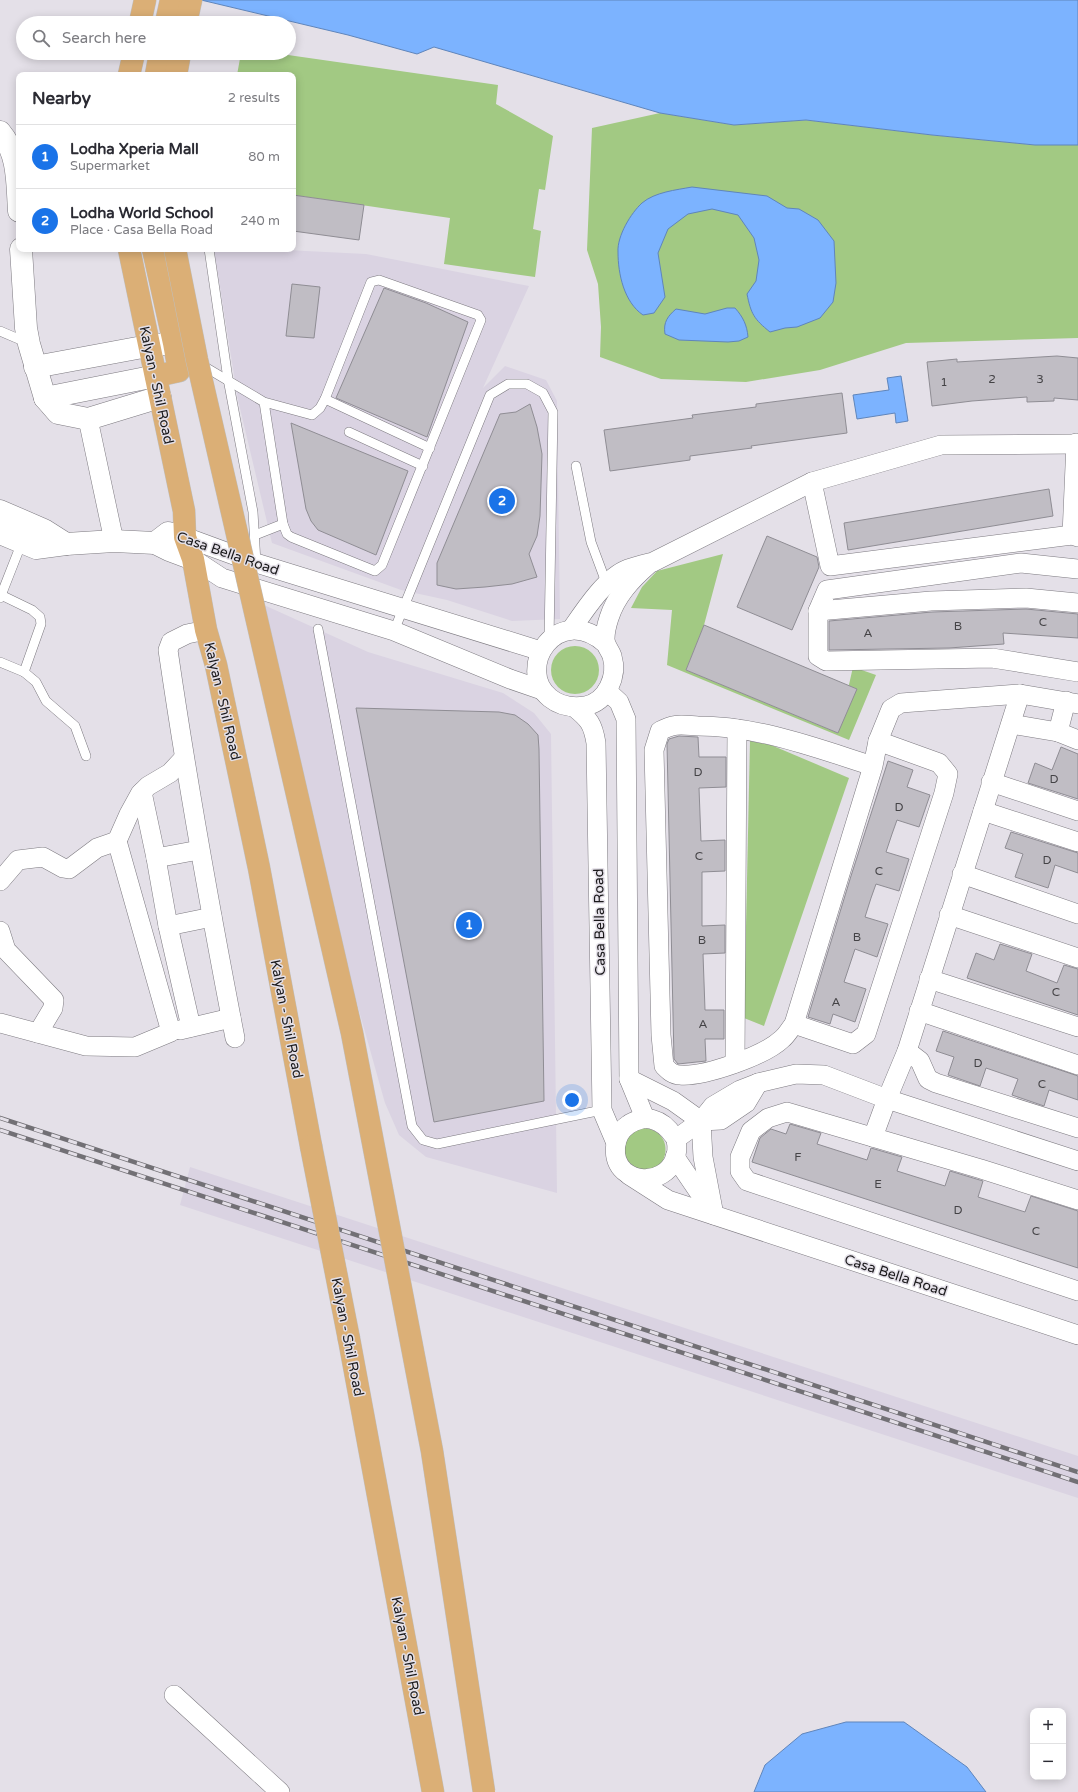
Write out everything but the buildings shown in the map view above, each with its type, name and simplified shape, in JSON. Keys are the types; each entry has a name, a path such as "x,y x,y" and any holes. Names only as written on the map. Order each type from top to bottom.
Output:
{"main road":[{"path":"142,16 145,0"},
{"path":"168,16 171,0"},
{"path":"188,16 191,0"},
{"path":"162,67 171,60"},
{"name":"Kalyan - Shil Road","path":"129,252 184,511 185,537 193,559 206,630 216,665 259,868 349,1339 433,1792"},
{"name":"Kalyan - Shil Road","path":"154,252 174,343 186,366"},
{"path":"176,252 197,360 352,1033 432,1451 484,1792"},
{"path":"158,386 186,366"}],"street":[{"path":"0,132 8,141 15,159 16,172"},
{"path":"21,252 26,328 29,344 45,398 58,413 88,419 158,386"},
{"path":"35,367 148,346 174,343"},
{"path":"45,398 158,386"},
{"path":"88,419 114,541"},
{"path":"571,630 613,578 627,569 652,562 812,482 941,445 1077,444 1075,536 830,566 812,482"},
{"path":"0,511 26,533 36,548 66,544 114,541 155,543"},
{"path":"0,533 26,533"},
{"name":"Casa Bella Road","path":"545,646 402,610 256,563 185,537 168,533 155,543 193,559 222,578 394,631 510,679 542,690 550,698 561,704 574,707 586,716 594,727 597,755 602,1110 616,1143 615,1152 622,1169 668,1200 1078,1335"},
{"path":"574,707 586,706 598,700 607,691 612,679 614,667 605,639 609,618 619,596 634,578 652,562"},
{"path":"1078,569 1021,563 827,590 818,611 818,656 826,661 992,658 1078,672"},
{"path":"818,611 931,601 1018,598 1078,603"},
{"path":"206,630 188,634 171,642 168,650 199,850 235,1038"},
{"path":"542,690 538,676 537,664 545,646 559,634 571,630 584,631 595,635 606,644"},
{"name":"Casa Bella Road","path":"607,691 619,702 626,719 629,1079 645,1118"},
{"path":"873,1137 907,1051 1020,694"},
{"path":"873,766 775,735 718,726 671,725 660,731 654,750 661,1035 664,1066 672,1074 680,1076 706,1072 756,1056 782,1039 794,1024 873,766 878,740 891,709 901,703 1020,694 1072,703 1058,732"},
{"path":"1011,724 1058,732 1078,740"},
{"path":"735,1063 737,729"},
{"path":"794,1024 853,1044 866,1034 944,793 948,774 939,763 878,740"},
{"path":"171,1032 117,841 129,814 142,792 148,786 170,773 184,758"},
{"path":"991,782 1078,811"},
{"path":"142,792 168,926 191,1027"},
{"path":"983,811 1078,842"},
{"path":"0,881 18,860 43,856 62,868 69,869 97,848 117,841"},
{"path":"156,858 199,850"},
{"path":"962,874 1078,914"},
{"path":"949,915 1078,958"},
{"path":"168,926 212,917"},
{"path":"0,931 6,950 54,1000 53,1008 38,1034"},
{"path":"929,979 1078,1027"},
{"path":"919,1011 1078,1065"},
{"path":"0,1023 86,1046 135,1047 171,1032 231,1018"},
{"path":"907,1051 920,1061 928,1079 936,1083 1078,1128"},
{"path":"629,1175 642,1179 656,1178 665,1173 671,1166 675,1148 701,1122 721,1120 746,1103 758,1083 796,1074 824,1075 887,1099 1078,1161"},
{"path":"629,1079 673,1101 701,1122 703,1157 714,1215"},
{"path":"1078,1200 981,1168 787,1112 768,1118 751,1131 740,1157 740,1171 747,1181 1078,1291"},
{"path":"616,1143 619,1133 635,1120 645,1118 659,1122 665,1126 675,1148 714,1215"},
{"path":"174,1694 280,1792"}],"lane":[{"path":"209,252 228,379 253,512 256,563"},
{"path":"186,366 228,379 264,402 312,415 320,408 324,399 371,282 379,280 478,314 481,320 382,565 375,571 291,537 287,534 283,524 264,402"},
{"path":"0,331 29,344"},
{"path":"394,631 490,396 508,384 527,384 543,393 553,412 545,646"},
{"path":"324,399 430,448"},
{"path":"349,432 423,466"},
{"path":"576,466 591,542 607,585"},
{"path":"255,535 283,524"},
{"path":"24,672 41,624 40,617 32,610 1,597 26,533"},
{"path":"318,629 412,1126 423,1140 437,1144 602,1110"},
{"path":"0,662 24,672 36,682 46,701 74,726 86,756"}],"shaded area":[{"path":"296,250 366,254 529,286 483,388 505,366 546,380 557,401 560,619 512,621 447,600 401,590 272,543 238,400 214,252 296,252"},
{"path":"242,595 368,652 503,693 534,713 551,734 557,1193 426,1157 399,1135 385,1103"},
{"path":"190,1167 1078,1456 1078,1498 180,1205"}],"green space":[{"path":"296,56 498,85 496,104 553,136 545,190 539,189 533,229 541,231 535,277 444,264 450,218 296,195 296,72 238,72 240,60 296,60"},
{"path":"660,113 734,125 806,120 932,135 1035,145 1078,145 1078,338 906,343 820,370 746,382 661,379 600,357 601,327 598,284 587,250 592,128"},
{"path":"723,554 704,625 686,670 838,733 853,667 876,675 849,740 667,665 672,610 631,608 642,587 657,571"},
{"path":"570,646 580,646 592,653 599,665 599,675 592,687 580,694 570,694 562,690 555,683 551,675 551,665 555,657 562,650"},
{"path":"750,741 771,745 849,778 764,1026 744,1018"},
{"path":"641,1128 653,1130 661,1136 665,1143 666,1152 663,1160 658,1167 650,1171 636,1170 626,1163 624,1141 629,1135"}],"water":[{"path":"201,0 1078,0 1078,145 1035,145 932,135 806,120 734,125 660,113 434,47 417,54 296,23 296,16 268,16"},
{"path":"692,187 767,196 787,208 799,209 818,220 834,241 836,283 833,302 820,318 797,327 785,328 770,332 757,320 750,307 747,294 756,281 759,260 754,238 738,215 712,209 688,214 668,229 658,253 665,297 654,313 643,315 636,309 631,303 623,287 619,269 618,246 622,232 633,213 647,199 666,192"},
{"path":"727,308 735,308 746,325 748,337 739,341 728,342 679,340 665,334 667,320 676,309 705,314"},
{"path":"901,376 908,421 896,423 895,413 857,419 853,395 889,390 887,378"},
{"path":"846,1722 904,1722 967,1767 986,1792 754,1792 765,1765 802,1734"}],"railway":[{"path":"0,1118 1078,1472"},
{"path":"0,1130 1078,1482"}],"place":[{"name":"Lodha World School","path":"502,501"},
{"name":"Lodha Xperia Mall","path":"469,925"}]}
